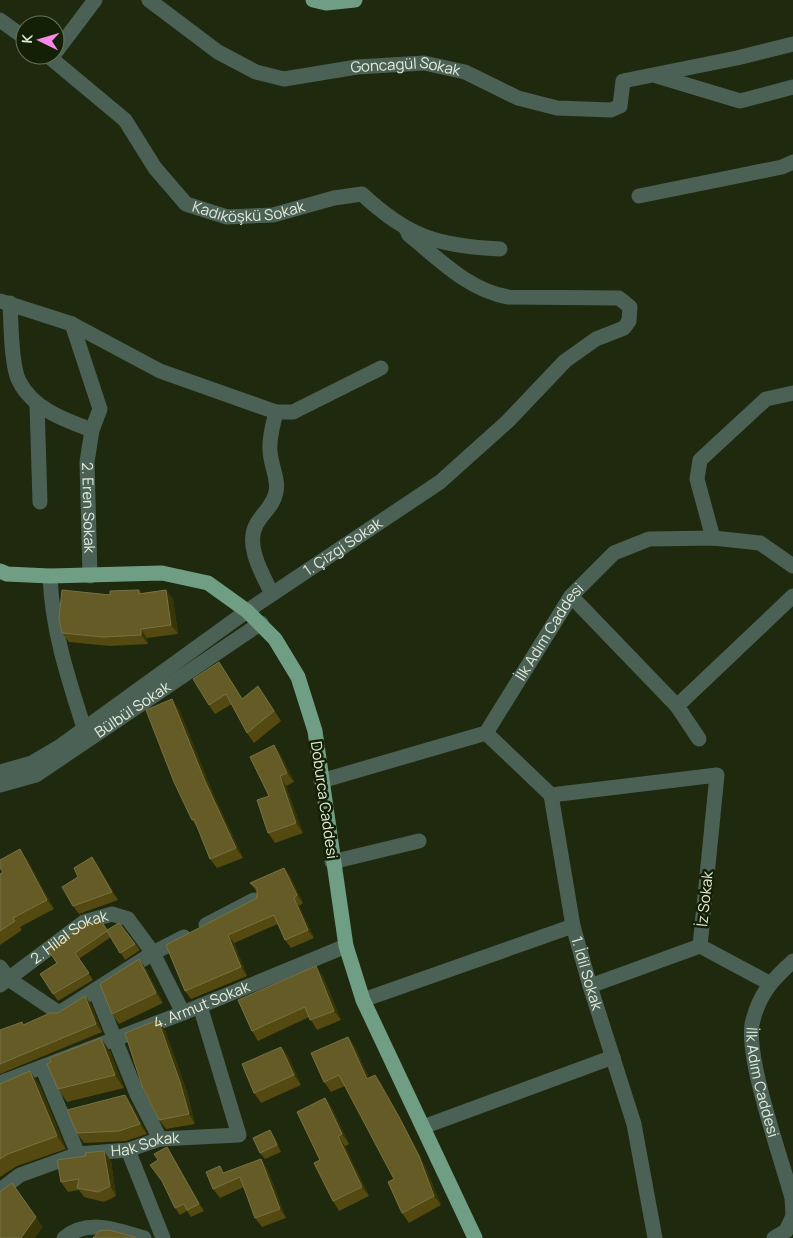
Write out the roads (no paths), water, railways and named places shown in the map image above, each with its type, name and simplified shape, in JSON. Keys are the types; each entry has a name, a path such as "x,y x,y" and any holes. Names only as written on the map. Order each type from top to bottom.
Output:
{"main road":[{"path":"313,0 326,3 355,0"},
{"name":"Doburca Caddesi","path":"0,571 7,574 50,576 168,574 208,584 247,611 261,623 275,640 298,677 315,732 332,862 346,946 363,1000 474,1238"}],"street":[{"path":"65,38 95,0"},
{"name":"Goncagül Sokak","path":"149,0 218,52 256,72 284,79 357,66 424,63 465,72 518,98 557,108 611,110 620,106 623,81 656,76 793,44"},
{"path":"0,20 15,31"},
{"name":"Kadıköşkü Sokak","path":"63,65 125,120 155,168 186,204 227,217 272,215 334,198 362,194 384,215 422,237 466,247 500,249"},
{"name":"Goncagül Sokak","path":"656,76 740,100 793,87"},
{"path":"639,196 782,166 793,162"},
{"name":"1. Çizgi Sokak","path":"247,611 440,482 508,421 565,361 596,340 624,328 630,321 631,312 627,303 619,298 508,297 496,295 466,281 409,235 406,228"},
{"path":"92,430 65,420 37,404 18,380 5,302 72,324 160,371 276,412 293,412 381,368"},
{"name":"2. Eren Sokak","path":"72,324 100,409 92,430 87,462 90,576"},
{"path":"713,538 697,479 700,460 766,399 793,393"},
{"path":"37,404 40,502"},
{"path":"272,594 257,560 252,541 256,525 268,511 277,491 270,452 270,435 276,412"},
{"name":"İlk Adım Caddesi","path":"486,733 571,596 614,554 649,539 713,538 760,543 793,566"},
{"path":"50,576 51,606 62,661 89,733"},
{"path":"571,596 677,706 699,739"},
{"path":"677,706 793,596"},
{"name":"Bülbül Sokak","path":"0,785 36,776 247,611"},
{"name":"Bülbül Sokak","path":"0,772 32,763 89,733 261,623"},
{"path":"321,780 486,733 551,795"},
{"name":"İz Sokak","path":"551,795 717,775 700,946 769,983"},
{"name":"1. İdil Sokak","path":"551,795 573,926 634,1124 655,1238"},
{"path":"332,862 419,841"},
{"path":"0,967 5,982 59,1013 153,952 254,900"},
{"name":"2. Hilal Sokak","path":"5,982 84,922 112,914 128,919 153,952 183,1013"},
{"path":"363,1000 573,926"},
{"name":"4. Armut Sokak","path":"0,1083 183,1013 346,946"},
{"path":"590,986 700,946"},
{"name":"İlk Adım Caddesi","path":"774,1238 786,1230 793,1216 792,1198 752,1057 752,1021 769,983 793,961"},
{"path":"95,990 137,1094 160,1139"},
{"name":"Hak Sokak","path":"0,1190 20,1176 78,1154 128,1150 160,1139 239,1135 200,1006"},
{"path":"423,1127 613,1057"},
{"path":"42,1067 78,1154"},
{"path":"118,1099 137,1094"},
{"path":"61,1113 80,1108"},
{"path":"128,1150 163,1238"},
{"path":"64,1238 74,1230 101,1226 144,1238"}]}
